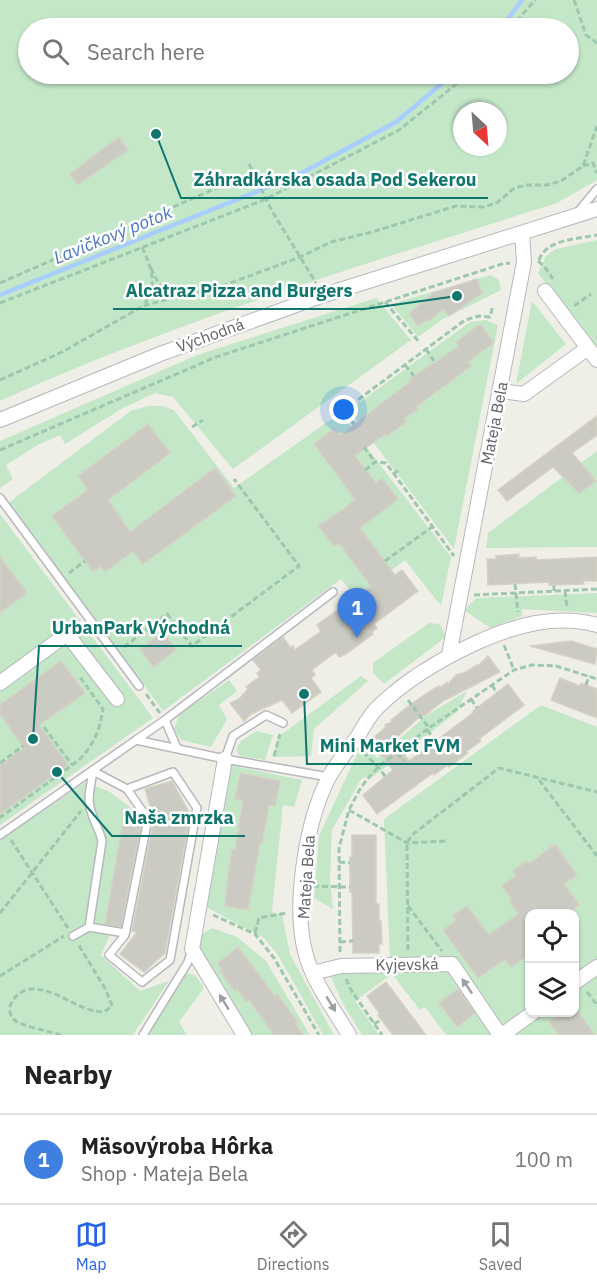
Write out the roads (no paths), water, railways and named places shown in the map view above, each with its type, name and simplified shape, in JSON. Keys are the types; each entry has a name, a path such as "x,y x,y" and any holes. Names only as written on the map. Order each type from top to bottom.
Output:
{"street":[{"name":"Východná","path":"0,420 160,354 324,295 597,209"},
{"name":"Mateja Bela","path":"449,655 500,391 531,262 522,234"},
{"path":"545,291 597,360"},
{"path":"500,391 524,394 588,348"},
{"name":"Mateja Bela","path":"350,1035 305,954 301,910 310,824 329,777 378,707 449,655 498,633 536,621 568,621 597,625"},
{"path":"0,683 67,634 117,699"},
{"path":"225,759 192,949 244,1035"},
{"name":"Kyjevská","path":"313,972 341,966 452,964 501,1035 527,1017"},
{"path":"579,980 597,967"}],"lane":[{"path":"575,217 597,189"},
{"path":"0,498 140,686"},
{"path":"3,833 136,740 333,592"},
{"path":"225,759 233,736 266,715 282,727"},
{"path":"163,718 177,748"},
{"path":"136,740 225,759 329,777"},
{"path":"93,771 127,789 148,819 125,933 109,955 142,982 170,960 196,808 173,772 127,789"},
{"path":"89,927 102,841 88,801 93,771"},
{"path":"180,901 199,906"},
{"path":"73,936 89,927 125,933"},
{"path":"143,1035 188,962 192,949"}],"waterway":[{"name":"Lavičkový potok","path":"508,18 522,0"},
{"name":"Lavičkový potok","path":"0,295 298,175 396,122 441,84"}],"place":[{"name":"Záhradkárska osada Pod Sekerou","path":"156,134"},
{"name":"Alcatraz Pizza and Burgers","path":"457,296"},
{"name":"Mäsovýroba Hôrka","path":"357,638"},
{"name":"Mini Market FVM","path":"304,694"},
{"name":"UrbanPark Východná","path":"33,739"},
{"name":"Naša zmrzka","path":"57,772"}]}
